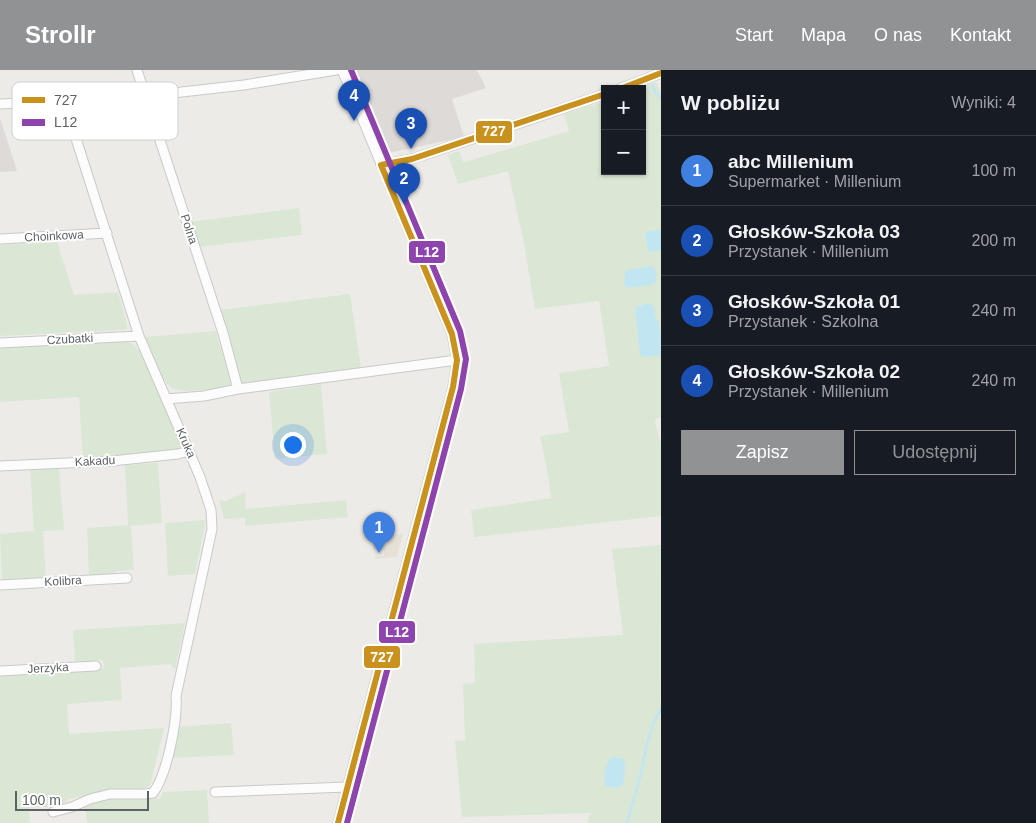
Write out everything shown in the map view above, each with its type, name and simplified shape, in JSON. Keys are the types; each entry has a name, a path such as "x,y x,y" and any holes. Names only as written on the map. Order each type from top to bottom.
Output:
{"street":[{"name":"Polna","path":"138,70 142,82"},
{"path":"178,92 244,85 336,70"},
{"path":"338,823 453,387 457,360 452,334 342,70"},
{"path":"630,85 661,73"},
{"path":"381,165 412,159 601,95"},
{"path":"355,104 364,100"},
{"name":"Kruka","path":"53,812 110,794 153,793 158,786 175,722 176,696 212,529 211,510 200,477 139,336 77,140"},
{"name":"Polna","path":"160,140 223,332 238,389"},
{"name":"Choinkowa","path":"0,239 107,233"},
{"name":"Czubatki","path":"0,343 139,336"},
{"path":"166,399 204,396 238,389 457,360"},
{"name":"Kakadu","path":"0,466 112,461 178,454 189,451"},
{"name":"Kolibra","path":"0,585 127,578"},
{"name":"Jerzyka","path":"0,670 96,666"},
{"path":"216,792 347,786"}],"shaded area":[{"path":"352,70 477,70 486,88 452,99 464,137 388,153"},
{"path":"0,118 17,171 0,172"},
{"path":"403,534 397,557 375,559 375,557 384,556 384,549 373,549 373,536"}],"green space":[{"path":"656,82 661,92 661,418 657,418 655,421 661,441 661,516 474,537 471,510 551,498 540,436 569,432 559,373 609,366 599,301 535,309 523,239 508,171 458,184 448,155 459,151 463,162 465,162 569,131 564,114 601,102 601,175 646,175 646,86"},
{"path":"299,208 302,235 199,247 190,222"},
{"path":"57,242 74,295 118,292 127,329 0,336 0,245"},
{"path":"350,294 361,368 242,384 220,310"},
{"path":"216,331 231,384 228,387 190,391 178,390 169,386 153,358 145,337"},
{"path":"125,341 133,344 140,352 162,396 182,443 182,448 171,451 83,458 79,397 0,402 0,347"},
{"path":"321,384 327,454 275,459 269,392"},
{"path":"158,463 162,523 131,526 134,570 89,575 87,528 128,525 125,465"},
{"path":"59,468 64,530 43,531 46,579 2,580 0,534 34,531 30,470"},
{"path":"246,492 245,509 346,500 348,517 245,526 245,518 224,519 219,500 225,501"},
{"path":"206,520 195,574 168,576 165,523"},
{"path":"661,545 660,823 587,823 591,813 462,817 455,740 465,741 463,684 475,683 474,644 623,635 612,549"},
{"path":"185,623 175,670 170,664 120,668 122,700 67,704 69,734 164,728 150,786 143,789 113,789 70,799 59,806 29,808 30,823 0,823 0,675 104,668 103,660 75,662 73,630"},
{"path":"231,723 234,755 171,758 177,727"},
{"path":"207,790 209,823 87,823 85,807 103,800 128,798 160,799 163,792"}],"water":[{"path":"661,230 661,250 650,252 645,234"},
{"path":"653,266 656,273 656,282 651,285 627,288 624,284 625,272 628,270"},
{"path":"650,303 654,308 659,325 661,355 644,357 640,353 635,310 636,307"},
{"path":"610,758 624,759 625,769 623,785 617,788 605,786 604,783 605,772"}],"waterway":[{"path":"650,81 656,94 661,97"},
{"path":"627,823 647,744 653,724 661,708"}],"transit line":[{"name":"L12","path":"347,823 461,389 466,359 460,331 351,70"},
{"name":"727","path":"630,85 661,73"},
{"name":"727","path":"381,165 412,159 601,95"},
{"name":"727","path":"338,823 453,387 457,360 452,334 381,165"}],"place":[{"name":"Głosków-Szkoła 02","path":"354,121"},
{"name":"Głosków-Szkoła 01","path":"411,149"},
{"name":"Głosków-Szkoła 03","path":"404,204"},
{"name":"abc Millenium","path":"379,553"}]}
